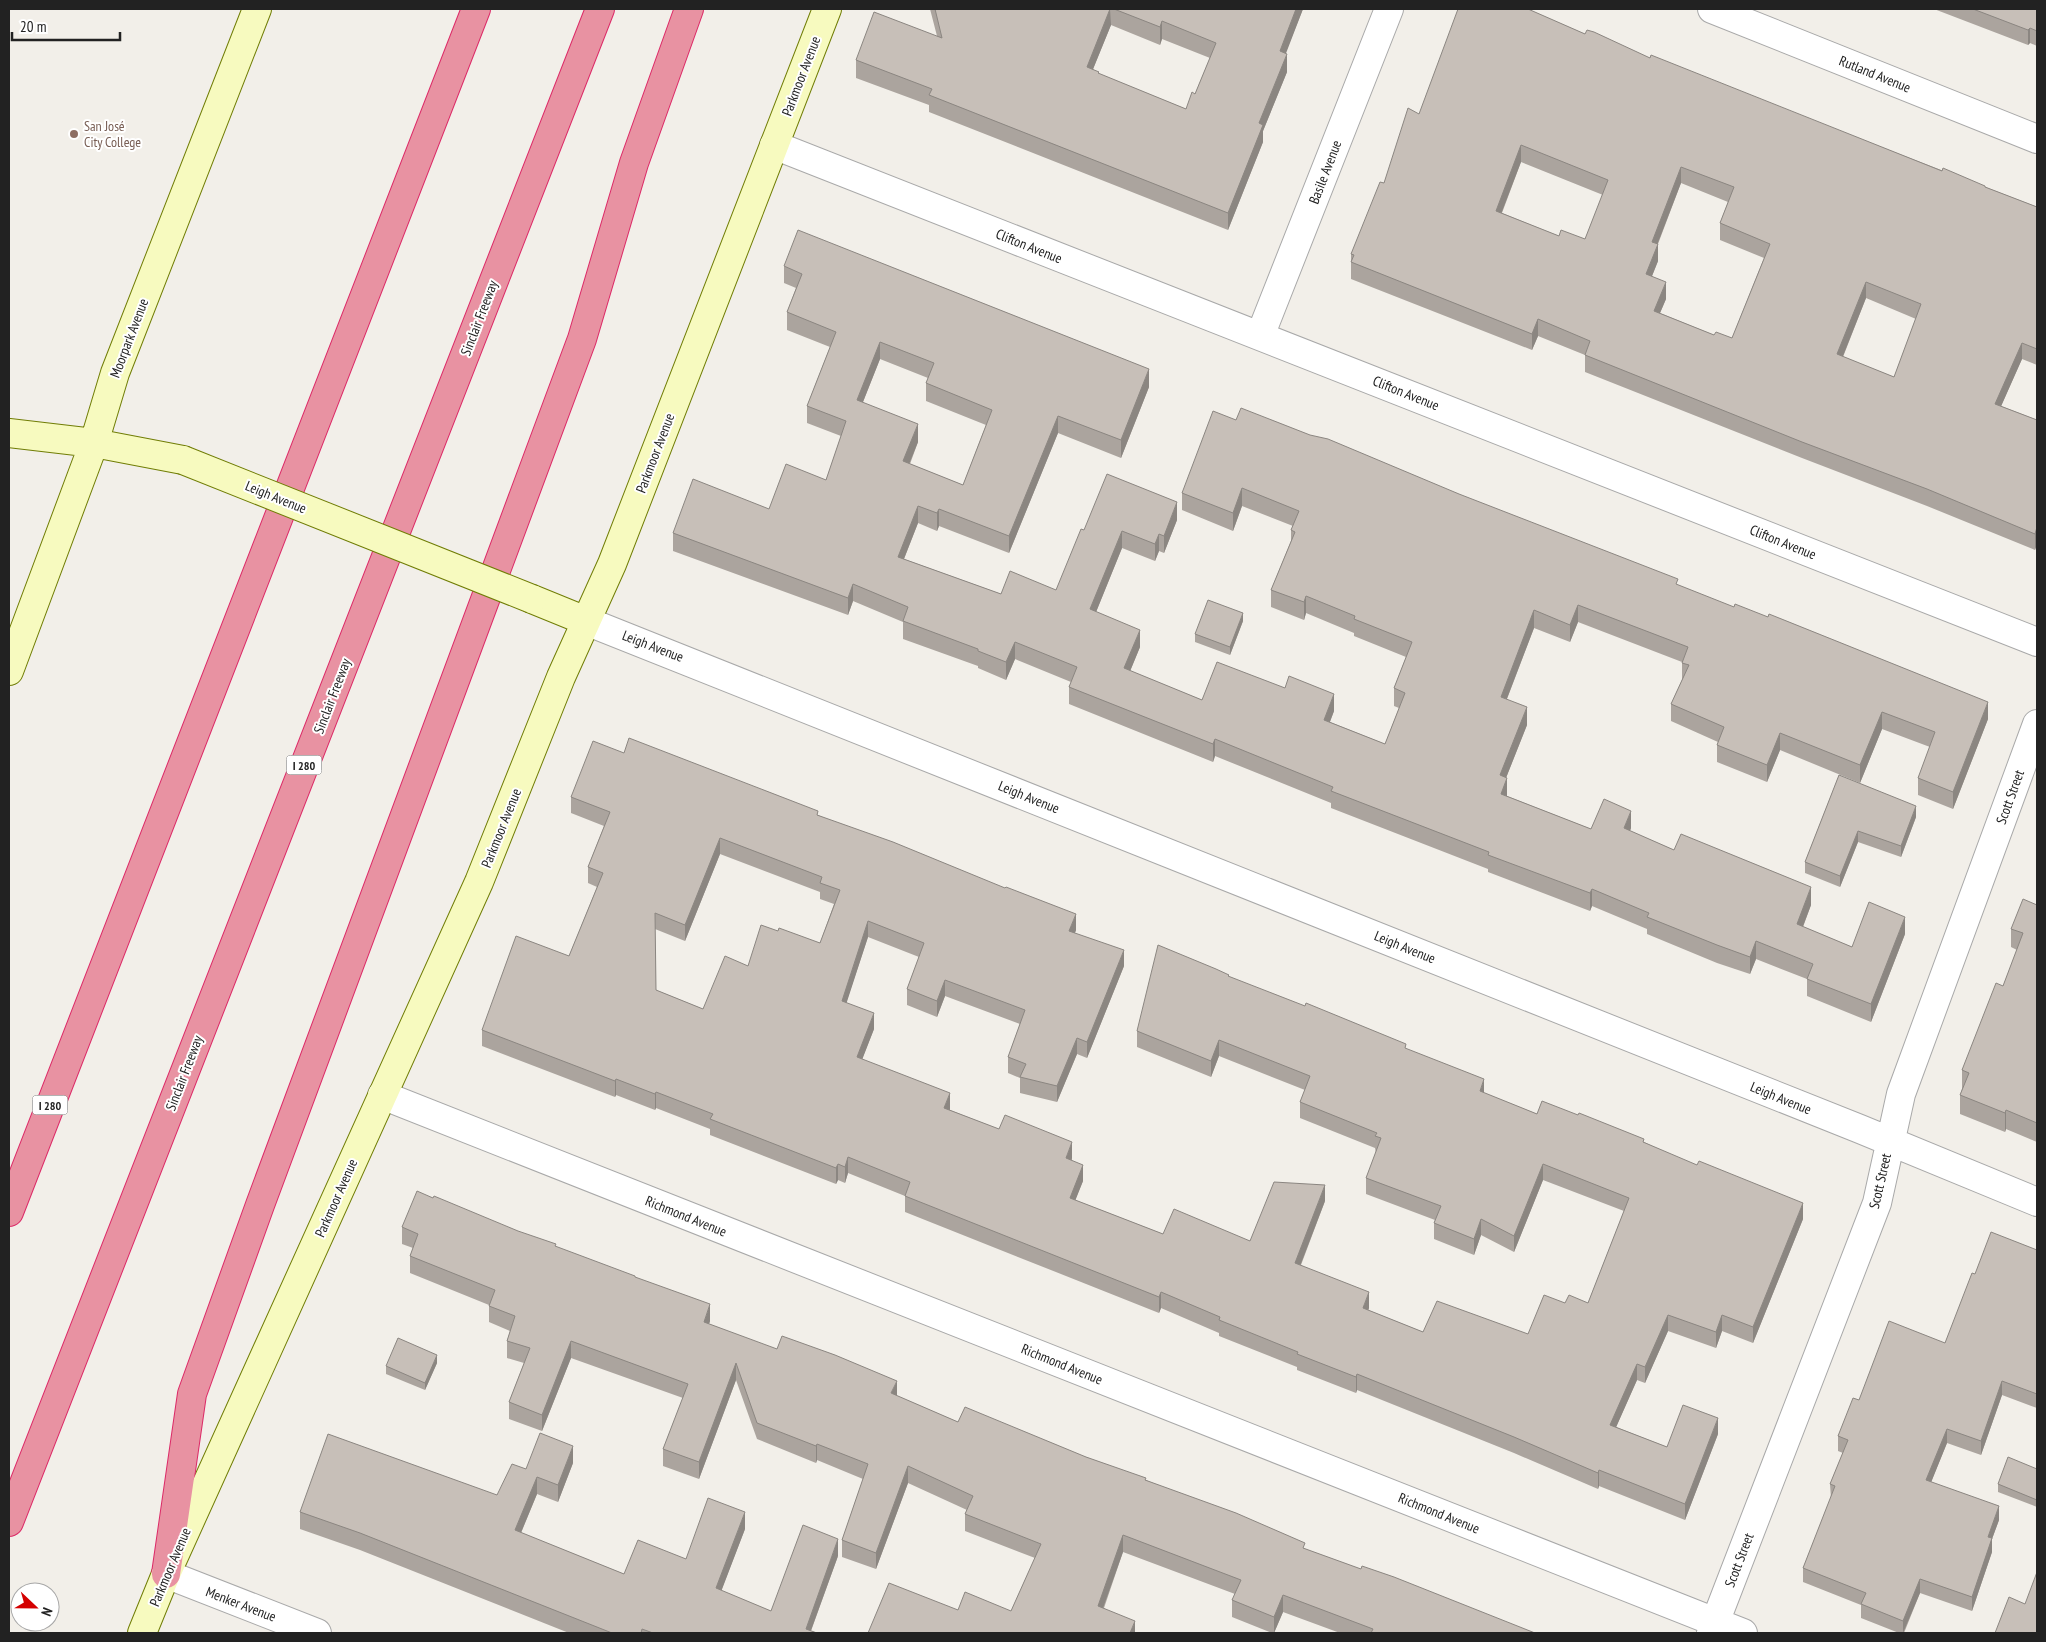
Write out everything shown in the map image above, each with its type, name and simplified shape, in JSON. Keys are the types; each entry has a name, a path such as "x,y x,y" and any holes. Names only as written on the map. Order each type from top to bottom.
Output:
{"highway":[{"name":"I 280","path":"9,1212 476,9"},
{"name":"Sinclair Freeway","path":"9,1522 600,9"},
{"path":"166,1574 192,1394 267,1186 576,357 634,163 689,9"}],"street":[{"name":"Moorpark Avenue","path":"9,671 94,443 115,373 257,9"},
{"name":"Parkmoor Avenue","path":"142,1633 166,1574 479,882 561,677 612,564 827,9"},
{"name":"Basile Avenue","path":"1260,336 1389,9"},
{"name":"Rutland Avenue","path":"1712,9 2037,139"},
{"name":"Clifton Avenue","path":"774,145 2037,642"},
{"name":"Leigh Avenue","path":"9,433 94,443 183,460 1889,1141 2037,1202"},
{"name":"Scott Street","path":"1713,1628 1877,1203 1889,1141 1901,1094 2037,724"},
{"name":"Richmond Avenue","path":"382,1095 1713,1628 1743,1633"},
{"name":"Menker Avenue","path":"166,1574 317,1633"}],"building":[{"path":"935,9 1110,9 1087,67 1186,109 1192,92 1195,94 1216,43 1162,21 1160,27 1114,9 1296,9 1280,51 1287,54 1259,123 1263,125 1228,213 929,95 932,89 856,60 874,12 942,38"},
{"path":"1458,9 1528,9 1585,34 1587,30 1594,32 1650,58 1651,55 1942,171 1943,168 2037,207 2037,349 2022,343 1995,404 2037,420 2037,527 2035,534 1927,489 1802,442 1585,355 1590,341 1538,319 1532,334 1351,262 1354,255 1351,254 1380,182 1384,183 1408,108 1419,114","holes":["1521,145 1608,180 1585,239 1561,230 1559,236 1496,211","1681,167 1734,187 1720,223 1770,244 1732,338 1716,332 1714,335 1654,311 1666,282 1646,274 1658,244 1652,242","1866,282 1921,304 1894,377 1837,354"]},
{"path":"1973,9 2037,9 2037,31 2030,28 2028,30"},
{"path":"798,230 1149,369 1121,440 1058,416 1009,536 939,509 937,513 918,506 898,557 1001,594 1010,571 1056,590 1081,529 1084,530 1107,474 1177,502 1164,536 1159,534 1155,544 1122,531 1090,609 1140,630 1124,668 1202,700 1217,662 1285,688 1289,676 1334,694 1324,720 1385,744 1405,693 1394,688 1412,642 1354,619 1355,616 1306,596 1304,602 1271,590 1295,532 1291,530 1299,511 1242,488 1233,513 1182,493 1213,411 1236,420 1241,408 1310,435 1328,439 1459,494 1678,579 1676,584 1734,607 1735,604 1768,617 1769,614 1988,702 1953,792 1918,778 1935,732 1882,712 1860,765 1780,733 1767,765 1717,745 1724,727 1671,704 1689,665 1682,663 1688,647 1578,605 1570,625 1534,610 1501,697 1527,707 1500,775 1507,778 1501,794 1591,829 1604,799 1631,811 1624,828 1674,850 1681,834 1811,887 1797,924 1852,947 1869,902 1905,917 1871,1004 1807,979 1813,964 1756,941 1750,957 1717,945 1647,917 1649,913 1592,889 1590,893 1488,855 1489,852 1331,791 1333,787 1215,739 1213,744 1069,687 1077,667 1015,642 1006,662 978,651 978,649 903,621 908,607 853,584 848,598 673,533 693,479 769,509 786,464 826,480 846,421 807,406 836,332 787,312 802,274 784,266","holes":["880,342 934,363 926,383 992,410 963,485 903,461 918,424 857,400"]},
{"path":"1208,600 1243,613 1230,647 1195,634"},
{"path":"629,738 818,811 817,815 893,842 1005,888 1076,914 1069,931 1124,950 1087,1042 1077,1038 1057,1086 1020,1077 1026,1064 1008,1057 1025,1010 945,980 937,1001 907,989 924,943 868,921 842,1001 874,1013 857,1057 950,1093 944,1108 999,1129 1005,1115 1072,1142 1066,1158 1083,1165 1070,1198 1163,1234 1174,1209 1250,1241 1274,1182 1325,1185 1295,1263 1369,1292 1363,1308 1423,1332 1437,1301 1528,1334 1544,1295 1565,1303 1569,1295 1588,1303 1629,1198 1543,1164 1514,1236 1481,1219 1474,1239 1434,1223 1441,1206 1366,1178 1381,1138 1375,1136 1377,1133 1300,1102 1310,1076 1219,1040 1211,1061 1137,1031 1158,945 1216,969 1228,976 1305,1006 1306,1003 1406,1044 1405,1048 1484,1079 1480,1091 1537,1114 1542,1101 1578,1115 1579,1113 1644,1139 1643,1142 1697,1165 1699,1161 1803,1203 1753,1327 1722,1315 1716,1332 1668,1315 1645,1367 1637,1364 1610,1425 1667,1447 1683,1405 1718,1418 1685,1504 1599,1470 1598,1473 1357,1374 1356,1377 1297,1354 1298,1352 1219,1320 1220,1317 1161,1292 1159,1297 905,1196 910,1182 848,1157 845,1167 838,1164 836,1168 710,1119 713,1114 656,1092 655,1094 616,1079 615,1081 482,1030 516,936 569,956 603,873 588,867 610,812 571,797 593,741 624,753","holes":["720,838 822,877 820,883 840,890 820,943 779,928 778,931 761,925 748,966 725,956 703,1009 656,990 655,913 685,925"]},
{"path":"1839,775 1916,806 1901,846 1858,831 1840,876 1805,862"},
{"path":"2023,899 2037,905 2037,1123 2006,1110 2005,1113 1960,1095 1969,1073 1962,1070 1996,983 2003,986 2023,933 2011,929"},
{"path":"417,1191 556,1244 555,1246 635,1277 710,1304 704,1322 777,1349 782,1336 835,1355 897,1381 891,1393 958,1422 965,1407 1086,1457 1236,1513 1305,1543 1303,1548 1361,1569 1362,1566 1394,1577 1535,1633 1371,1633 1373,1629 1283,1595 1274,1617 1232,1600 1241,1580 1123,1535 1098,1606 1135,1621 1130,1633 868,1633 889,1583 958,1610 965,1592 1011,1611 1041,1544 965,1514 973,1496 908,1466 876,1553 842,1540 868,1464 757,1423 736,1363 699,1462 663,1449 688,1384 571,1341 542,1415 509,1402 530,1348 507,1341 515,1316 489,1306 495,1290 410,1256 418,1234 402,1227"},
{"path":"1991,1232 2037,1250 2037,1394 2002,1381 1981,1441 1947,1429 1926,1480 1999,1506 1988,1537 1992,1538 1972,1597 1920,1579 1903,1621 1861,1604 1866,1593 1803,1568 1835,1486 1830,1484 1848,1440 1838,1436 1853,1398 1859,1400 1889,1321 1945,1343 1972,1273 1975,1274"},
{"path":"398,1338 437,1355 425,1383 386,1366"},
{"path":"540,1433 573,1446 558,1485 537,1477 515,1530 624,1574 638,1540 686,1559 708,1498 745,1512 716,1588 771,1611 803,1525 838,1539 806,1629 817,1633 653,1633 642,1629 641,1633 612,1633 360,1533 300,1512 328,1434 497,1495 512,1464 526,1469"},
{"path":"2008,1457 2037,1469 2037,1500 1998,1484"},
{"path":"2037,1572 2037,1633 1995,1633 2009,1597 2025,1604"}],"place":[{"name":"San José City College","path":"74,134"}]}
